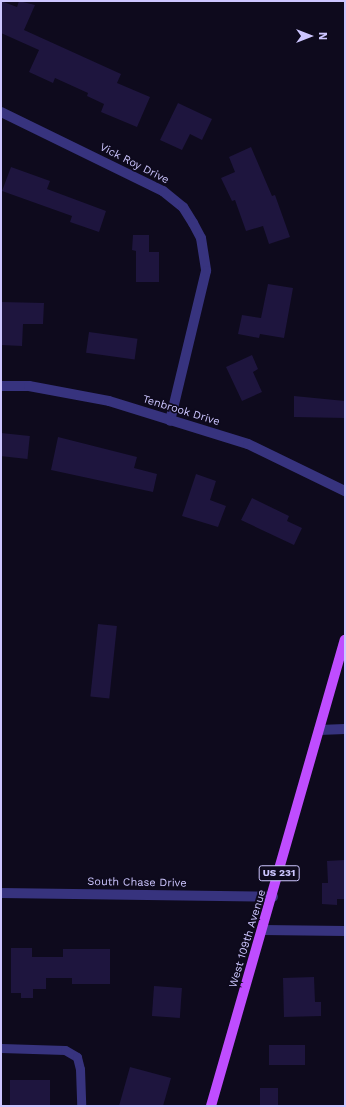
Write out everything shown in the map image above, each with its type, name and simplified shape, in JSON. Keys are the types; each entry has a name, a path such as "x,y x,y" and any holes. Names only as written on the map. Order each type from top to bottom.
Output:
{"main road":[{"name":"West 109th Avenue","path":"211,1106 273,898 345,640"}],"street":[{"name":"Vick Roy Drive","path":"1,112 163,191 183,208 193,222 201,238 206,271 170,421"},
{"name":"Tenbrook Drive","path":"1,386 29,386 109,401 248,444 345,491"},
{"path":"319,730 345,729"},
{"name":"South Chase Drive","path":"1,893 273,898"},
{"path":"263,930 345,931"}],"lane":[{"path":"1,1048 65,1050 77,1057 80,1069 81,1106"}],"building":[{"path":"1,1 17,7 19,1 35,5 24,30 121,74 117,83 150,97 137,127 101,112 104,104 87,96 88,93 55,78 53,83 29,72 39,50 1,33"},
{"path":"178,103 212,119 202,140 190,134 182,150 160,140"},
{"path":"251,147 272,196 275,195 290,237 269,244 263,226 246,231 235,200 232,201 221,178 235,172 229,157"},
{"path":"11,167 50,181 47,189 106,211 99,232 70,222 72,216 2,191"},
{"path":"133,235 149,235 149,252 159,252 159,282 136,282 136,251 132,250"},
{"path":"268,284 293,288 284,338 260,334 259,338 238,334 242,315 261,318"},
{"path":"1,302 44,303 43,324 23,324 22,346 1,345"},
{"path":"89,332 138,339 135,360 86,353"},
{"path":"252,355 258,369 253,372 262,392 242,401 226,367"},
{"path":"294,396 345,401 345,418 294,417"},
{"path":"1,433 30,436 27,459 1,456"},
{"path":"58,437 137,457 134,468 157,474 153,492 51,470"},
{"path":"196,474 216,481 210,500 226,506 218,527 182,516"},
{"path":"252,498 289,516 287,521 302,528 294,545 241,520"},
{"path":"98,624 117,626 109,699 90,697"},
{"path":"345,860 345,899 337,899 337,905 322,904 322,883 328,883 327,861"},
{"path":"11,948 32,948 32,957 63,957 63,949 110,949 110,984 72,984 72,978 46,978 46,989 33,989 33,998 21,998 21,993 11,993"},
{"path":"314,977 315,1002 321,1002 321,1016 284,1017 283,978"},
{"path":"154,986 182,988 180,1018 152,1016"},
{"path":"269,1045 305,1045 305,1065 269,1065"},
{"path":"130,1067 171,1078 163,1106 119,1106"},
{"path":"10,1080 50,1080 50,1106 10,1106"},
{"path":"260,1088 278,1088 278,1106 260,1106"}]}
